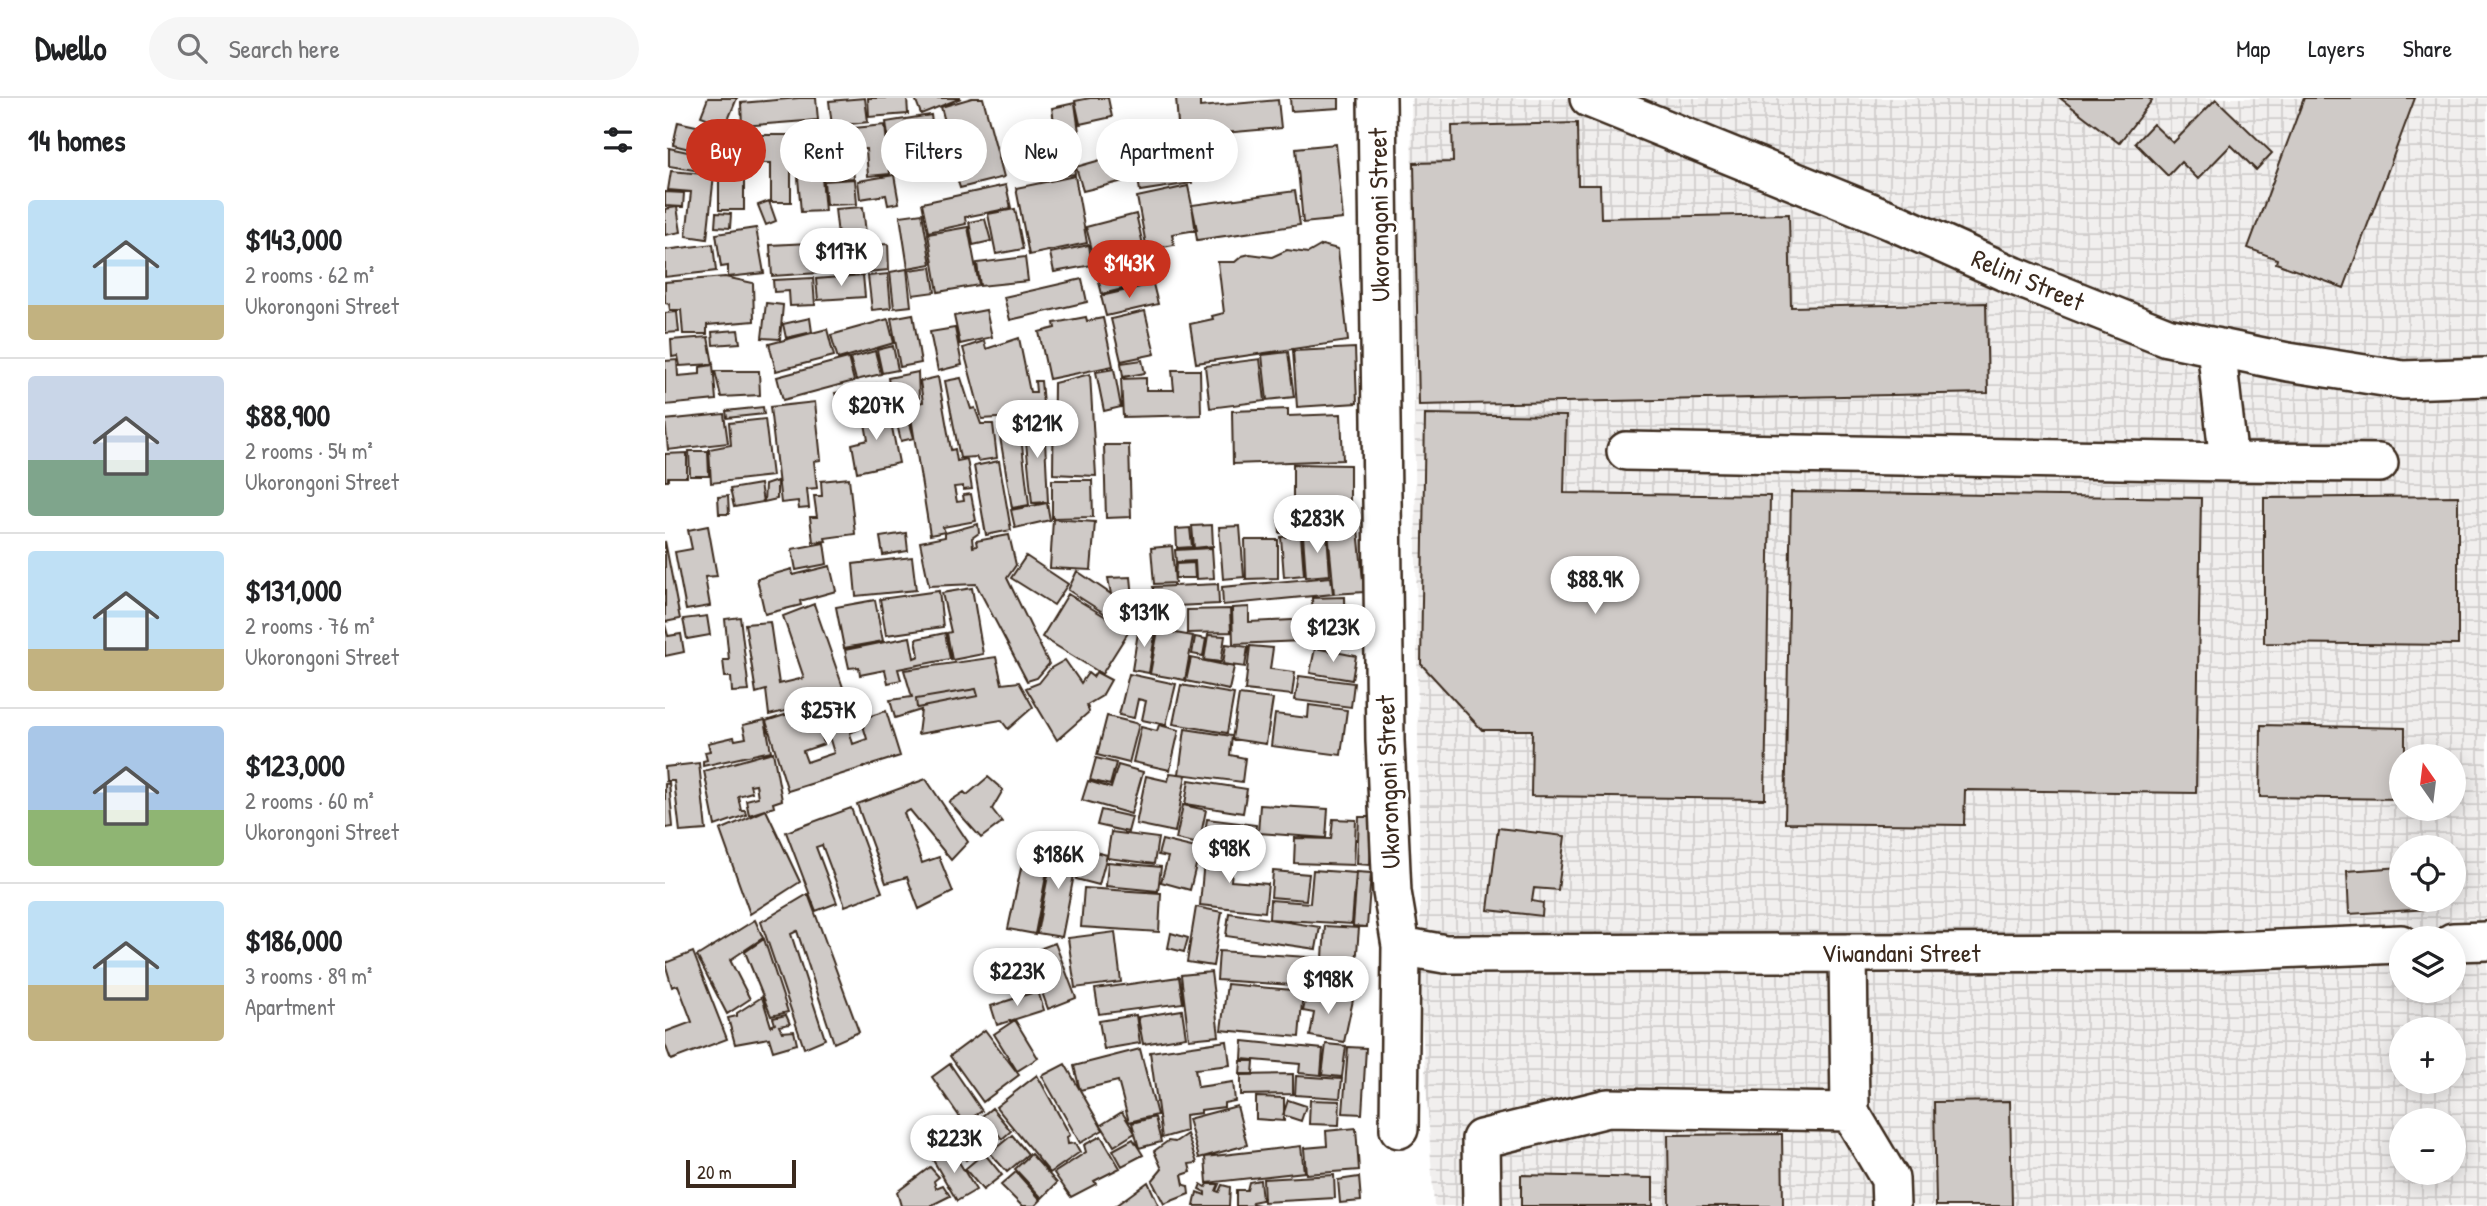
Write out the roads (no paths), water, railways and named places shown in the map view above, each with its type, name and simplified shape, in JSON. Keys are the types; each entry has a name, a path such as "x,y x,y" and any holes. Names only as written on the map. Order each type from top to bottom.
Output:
{"street":[{"name":"Ukorongoni Street","path":"1377,98 1385,741 1392,892 1401,946 1399,1129"},
{"name":"Relini Street","path":"1590,98 2167,337 2288,362 2403,380 2487,377"},
{"path":"2216,347 2228,462"},
{"path":"1626,452 2379,463"},
{"path":"2466,942 2487,941"},
{"name":"Viwandani Street","path":"1401,946 1445,954 2208,952 2389,944"},
{"path":"1849,953 1850,1112 1890,1179 1891,1206"},
{"path":"1482,1206 1481,1139 1608,1108 1850,1112"}]}
